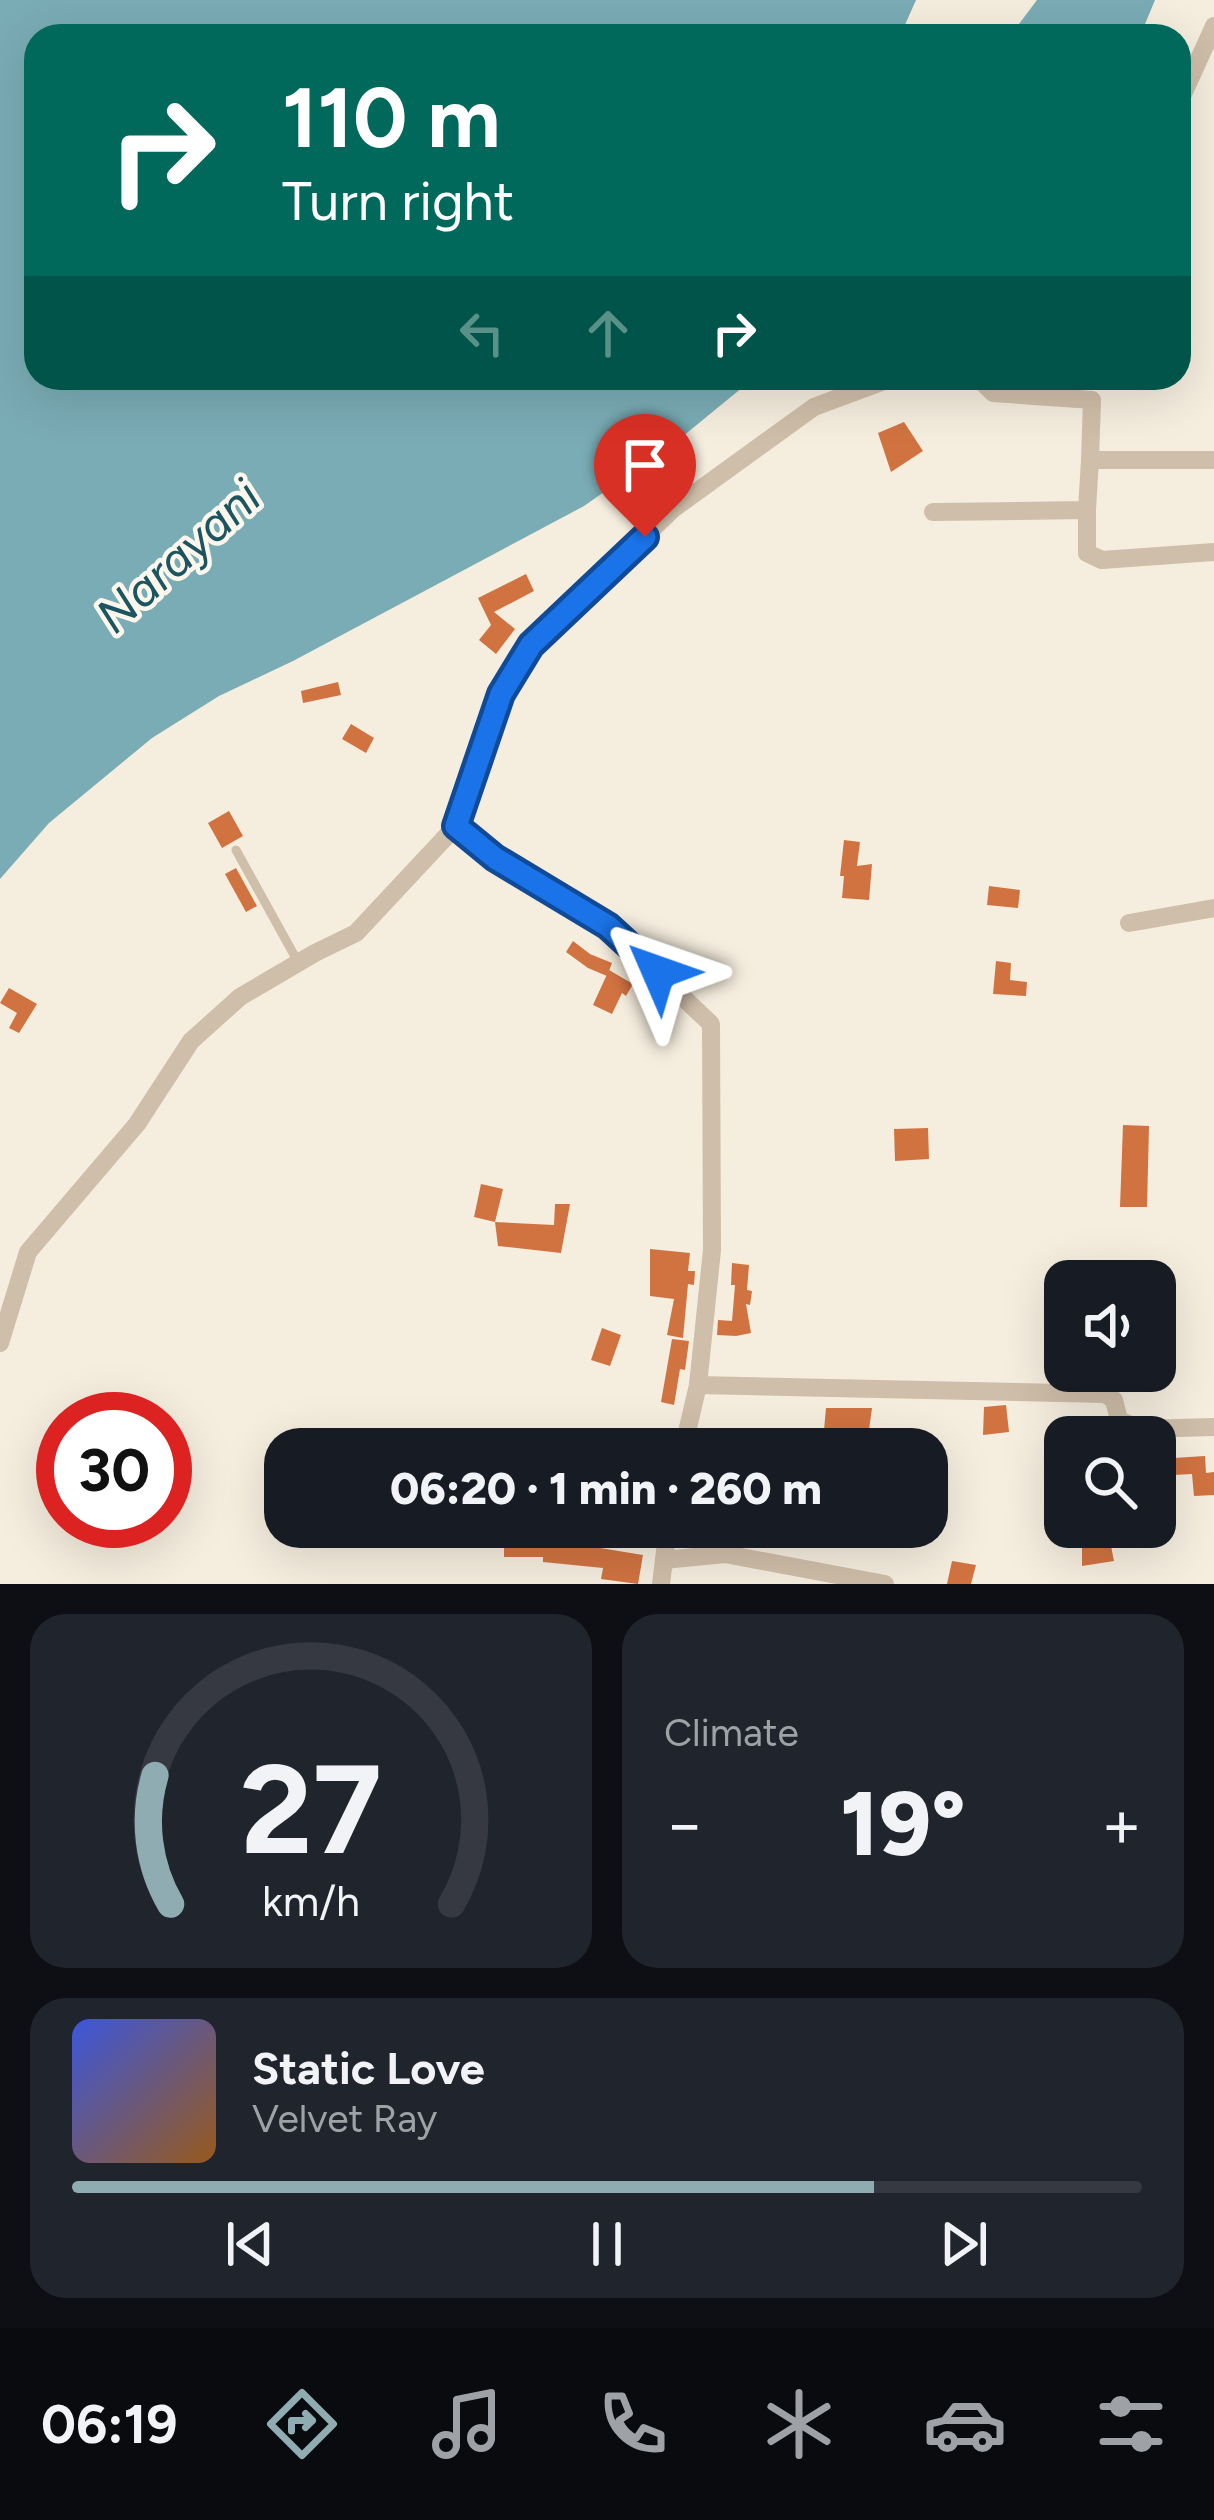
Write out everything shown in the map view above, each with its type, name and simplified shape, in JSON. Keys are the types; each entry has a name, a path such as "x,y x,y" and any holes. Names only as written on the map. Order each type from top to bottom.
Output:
{"street":[{"path":"1191,77 1214,26"},
{"path":"0,1343 28,1252 137,1124 191,1041 241,998 356,932 456,826 501,694 531,645 673,509 814,407 860,390"},
{"path":"990,390 1093,400 1087,553 1102,560 1214,553"},
{"path":"1090,460 1214,460"},
{"path":"933,512 1087,509"},
{"path":"456,826 495,858 608,926 711,1024 712,1250 698,1385 688,1428"},
{"path":"1130,923 1214,908"},
{"path":"698,1385 1105,1394 1114,1400 1119,1420 1140,1429 1214,1427"},
{"path":"661,1584 665,1548"},
{"path":"664,1560 725,1554 885,1584"}],"lane":[{"path":"236,850 298,962"}],"water":[{"name":"Narayani","path":"0,0 916,0 905,24 24,24 24,390 739,390 584,506 219,696 152,738 49,823 0,879"},
{"path":"1037,0 1155,0 1145,24 1019,24"}],"building":[{"path":"904,422 923,451 891,472 878,433"},
{"path":"526,574 534,591 494,612 515,629 496,654 479,640 491,625 478,598"},
{"path":"338,682 341,695 303,703 301,691"},
{"path":"351,724 374,738 366,753 342,739"},
{"path":"229,811 243,836 222,848 208,823"},
{"path":"844,840 860,842 857,866 872,864 869,900 842,898"},
{"path":"236,868 257,906 246,912 225,874"},
{"path":"989,886 1020,890 1018,908 987,905"},
{"path":"573,941 612,963 607,976 566,952"},
{"path":"996,961 1011,963 1010,980 1027,982 1026,996 993,994"},
{"path":"609,970 633,984 626,996 622,993 612,1014 593,1005"},
{"path":"9,988 37,1004 19,1033 9,1028 17,1013 0,1003"},
{"path":"1123,1125 1149,1126 1147,1207 1120,1207"},
{"path":"928,1128 929,1159 895,1161 894,1129"},
{"path":"481,1184 503,1189 495,1222 474,1217"},
{"path":"555,1204 570,1204 561,1253 498,1246 495,1222 554,1225"},
{"path":"650,1249 690,1253 688,1271 695,1271 694,1285 688,1284 683,1338 667,1335 674,1299 650,1296"},
{"path":"732,1263 749,1265 747,1290 752,1291 750,1305 746,1304 751,1333 717,1335 718,1320 732,1321"},
{"path":"602,1328 621,1335 610,1366 591,1360"},
{"path":"672,1339 689,1341 674,1405 661,1402"},
{"path":"1006,1405 1009,1432 983,1435 984,1407"},
{"path":"826,1408 872,1408 869,1428 824,1428"},
{"path":"1205,1456 1206,1473 1214,1472 1214,1495 1194,1496 1192,1474 1176,1475 1176,1458"},
{"path":"504,1548 600,1548 643,1555 638,1584 601,1579 603,1568 543,1562 543,1557 504,1557"},
{"path":"1082,1548 1111,1548 1114,1561 1082,1566"},
{"path":"952,1561 976,1565 971,1584 947,1584"}],"route":[{"path":"645,537 531,645 501,694 456,826 495,858 608,926 658,972"}]}
